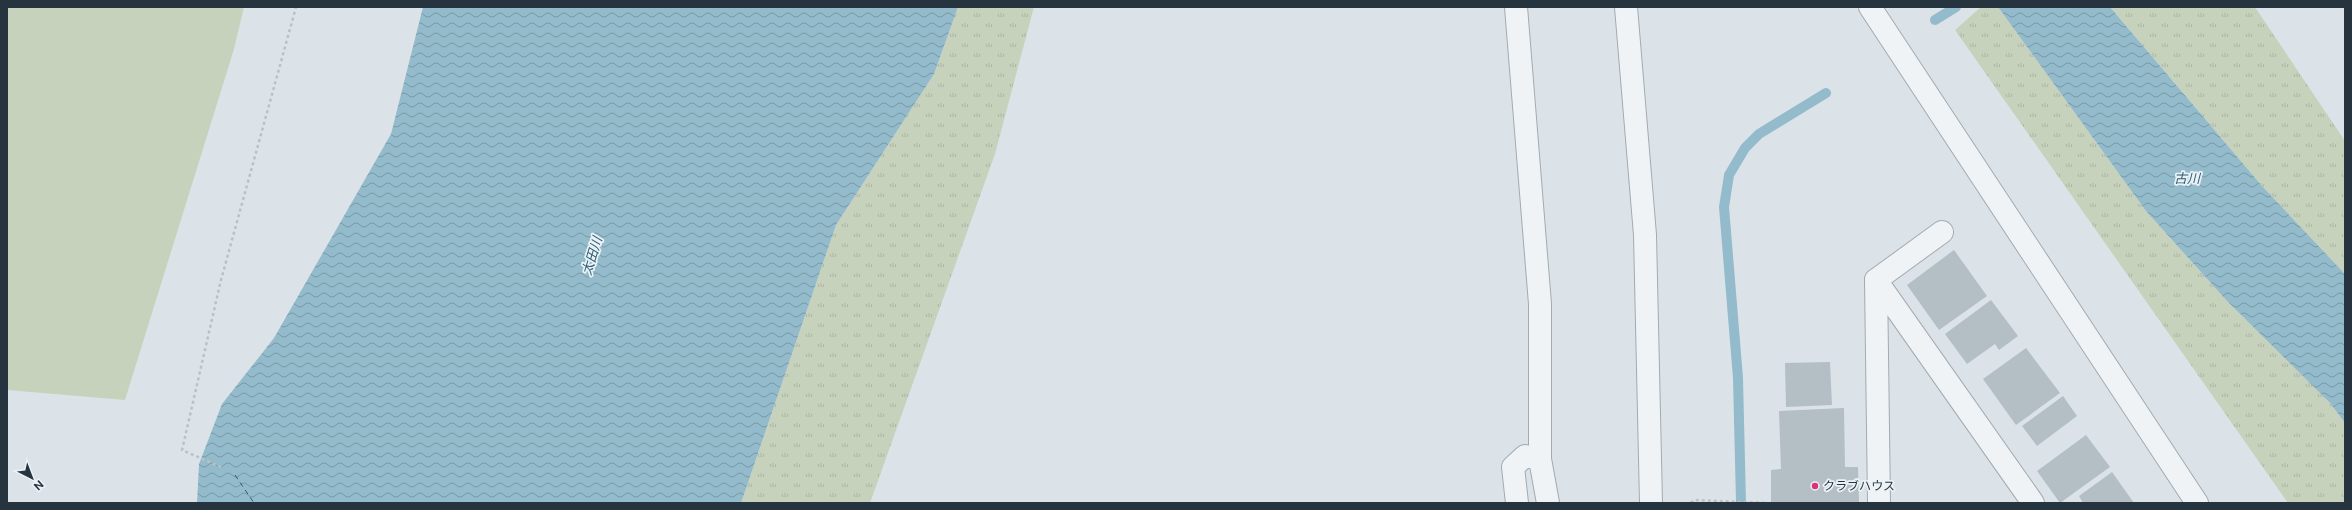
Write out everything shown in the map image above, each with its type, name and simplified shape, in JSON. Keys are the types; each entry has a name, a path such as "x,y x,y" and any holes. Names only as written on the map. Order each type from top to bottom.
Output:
{"street":[{"path":"1516,7 1540,304 1540,459 1548,503"},
{"path":"1626,7 1645,234 1651,503"},
{"path":"1870,7 2197,503"},
{"path":"1876,280 1942,232"},
{"path":"1876,280 1879,503"},
{"path":"1876,280 2033,503"},
{"path":"1517,503 1513,467 1525,456 1540,459"}],"path":[{"path":"221,467 182,450 221,280 296,7"},
{"path":"1691,503 1694,500 1768,503"}],"green space":[{"path":"7,7 244,7 234,49 125,400 7,390"},
{"path":"958,7 1034,7 995,154 870,503 741,503 836,225 934,74"},
{"path":"1981,7 1998,7 2146,211 2227,301 2330,403 2345,423 2345,503 2288,503 1955,30"},
{"path":"2110,7 2255,7 2345,141 2345,274 2262,186"}],"water":[{"name":"太田川","path":"423,7 958,7 934,74 836,225 741,503 197,503 199,464 222,404 274,338 391,134"},
{"name":"古川","path":"1998,7 2110,7 2262,186 2345,274 2345,423 2330,403 2227,301 2146,211"}],"building":[{"path":"1954,250 1987,296 1939,330 1907,285"},
{"path":"1991,300 2018,336 1999,350 1995,344 1967,364 1945,334"},
{"path":"2026,348 2060,393 2016,425 1983,379"},
{"path":"1830,362 1832,405 1786,407 1785,363"},
{"path":"2063,396 2077,416 2037,446 2022,426"},
{"path":"1844,408 1845,467 1858,467 1859,503 1771,503 1771,470 1781,469 1779,411"},
{"path":"2086,435 2110,467 2060,503 2037,471"},
{"path":"2112,472 2134,503 2083,503 2079,496"}],"waterway":[{"path":"1935,20 1956,7"},
{"path":"1741,503 1738,378 1724,207 1729,175 1745,148 1759,134 1826,93"}],"ferry route":[{"path":"235,475 254,503"}],"place":[{"name":"クラブハウス","path":"1815,486"}]}
